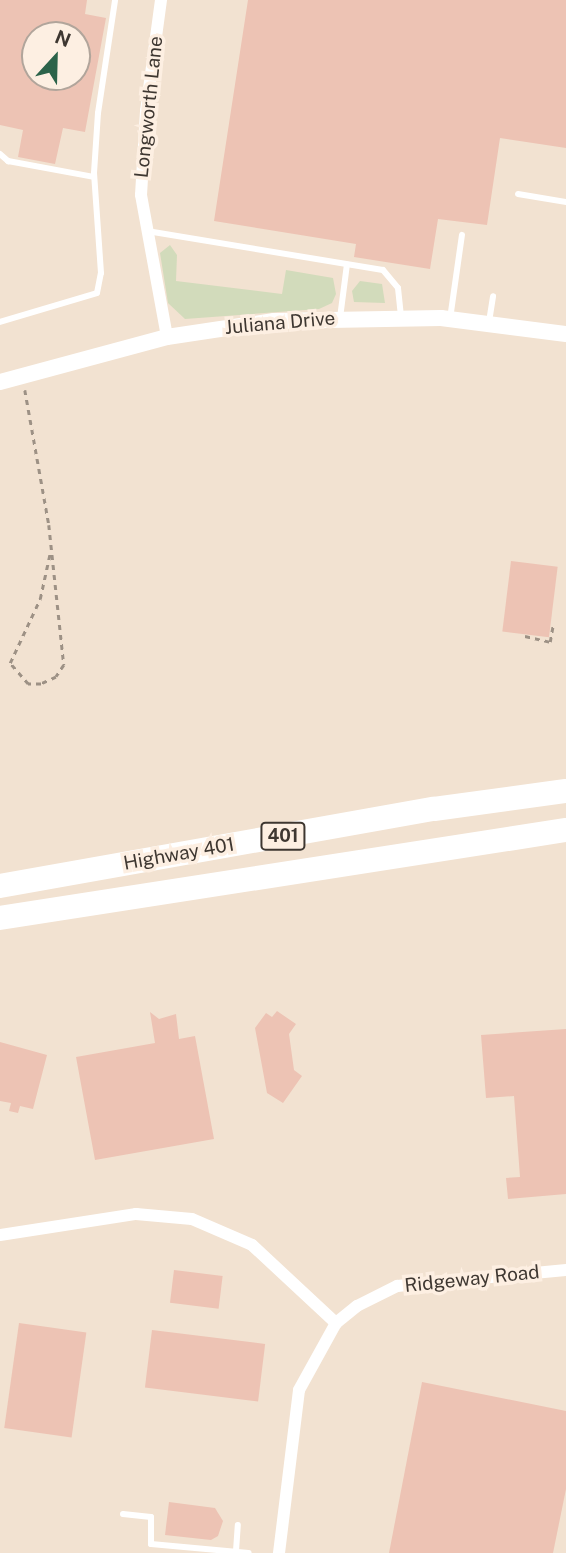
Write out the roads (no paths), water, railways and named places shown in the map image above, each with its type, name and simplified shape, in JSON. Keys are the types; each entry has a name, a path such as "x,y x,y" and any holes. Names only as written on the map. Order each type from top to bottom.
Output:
{"highway":[{"name":"Highway 401","path":"0,887 434,809 566,791"},
{"name":"Highway 401","path":"0,918 566,830"}],"street":[{"name":"Longworth Lane","path":"161,0 141,172 146,231 167,337"},
{"name":"Juliana Drive","path":"0,382 167,337 260,322 340,318 450,318 566,334"},
{"path":"0,1235 136,1214 192,1219 252,1245 336,1323"},
{"name":"Ridgeway Road","path":"279,1553 299,1390 336,1323 357,1306 397,1286 566,1270"}],"lane":[{"path":"0,322 97,293 101,244 94,177 98,113 114,0"},
{"path":"0,154 8,161 94,177"},
{"path":"518,194 566,202"},
{"path":"146,231 383,271 392,277 401,317"},
{"path":"450,318 462,235"},
{"path":"340,318 347,264"},
{"path":"489,322 493,296"},
{"path":"122,1514 151,1517 150,1553"},
{"path":"236,1551 238,1525"},
{"path":"151,1545 249,1553"}]}
